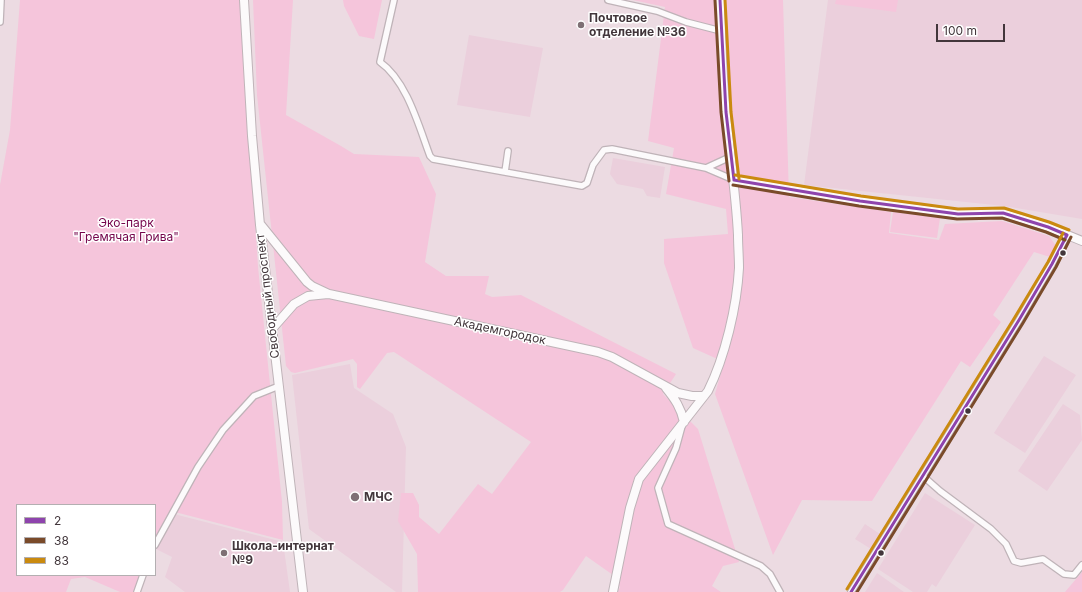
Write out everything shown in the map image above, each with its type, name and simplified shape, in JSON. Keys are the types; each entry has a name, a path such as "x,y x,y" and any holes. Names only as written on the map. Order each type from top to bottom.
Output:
{"main road":[{"name":"Свободный проспект","path":"244,0 252,136 260,225 303,592"},
{"path":"613,592 630,508 639,479 704,396 712,382 727,337 738,282 739,255 734,180 730,157 726,112 720,0"},
{"path":"734,180 906,208 958,214 1003,213 1048,226 1082,241"},
{"path":"260,225 307,282 329,294"},
{"path":"272,329 294,304 308,296 329,294"},
{"name":"Академгородок","path":"329,294 598,352 612,357 684,395 704,396"},
{"path":"665,386 681,410 684,422"}],"street":[{"path":"0,22 2,0"},
{"path":"394,0 380,62 387,67 403,90 433,160 582,186 587,183 593,165 604,150 612,149 706,168 734,180"},
{"path":"608,0 657,11 686,22 721,30"},
{"path":"505,172 508,151"},
{"path":"706,168 730,157"},
{"path":"851,592 1019,320 1067,235"},
{"path":"156,543 198,467 223,430 254,396 279,386"},
{"path":"684,422 676,448 658,488 668,524 761,566 770,574 780,592"},
{"path":"923,476 940,491 991,529 1006,544 1014,561 1021,563 1042,559 1064,574 1074,575 1082,565"},
{"path":"137,592 143,576"}],"shaded area":[{"path":"828,0 1082,0 1082,219 1004,206 804,185"},
{"path":"469,35 543,48 530,117 457,105"},
{"path":"613,158 665,167 660,198 647,196 643,189 617,184 610,174"},
{"path":"1044,356 1076,375 1025,453 994,433"},
{"name":"МЧС","path":"350,364 354,388 393,414 406,447 402,592 396,592 309,529 292,375"},
{"path":"1063,404 1080,415 1082,440 1047,491 1018,471"},
{"path":"925,493 975,525 936,587 932,584 927,592 913,592 878,569"},
{"name":"Школа-интернат №9","path":"174,514 283,542 290,592 185,592 165,577 172,557 156,549"},
{"path":"865,524 880,534 871,549 855,539"},
{"path":"877,573 904,592 865,592"}],"green space":[{"name":"Эко-парк \"Гремячая Грива\"","path":"20,0 240,0 258,267 282,502 283,540 171,511 156,538 156,504 16,504 16,576 140,576 135,592 120,592 85,577 71,579 66,592 0,592 0,185 10,130"},
{"path":"253,0 293,0 286,115 354,154 419,157 436,194 425,262 446,276 489,276 485,294 492,297 521,295 676,374 663,394 698,429 739,562 723,566 712,586 721,592 618,592 620,587 613,575 586,556 563,590 560,592 418,592 417,554 398,521 401,493 413,493 419,505 419,517 439,534 478,484 492,494 531,442 394,352 387,353 360,389 357,387 357,364 353,359 295,373 291,372 286,366 257,95"},
{"path":"343,0 382,0 374,39 359,36 344,6"},
{"path":"633,0 783,0 789,197 891,212 889,233 939,240 945,224 1002,221 1049,236 1056,246 1050,257 1034,252 993,315 1001,322 970,367 961,361 872,501 802,500 773,555 715,394 724,362 693,348 664,263 664,239 728,234 726,209 666,194 674,148 648,141 665,7"},
{"path":"836,0 898,0 896,12 835,4"},
{"path":"893,212 940,218 937,238 890,232"},
{"path":"1082,572 1082,592 1065,592"}],"transit line":[{"name":"38","path":"715,0 721,112 729,181"},
{"name":"2","path":"720,0 726,112 734,180"},
{"name":"83","path":"725,0 731,112 739,179"},
{"name":"83","path":"735,175 861,196 958,209 1004,208 1069,230"},
{"name":"2","path":"734,180 860,201 958,214 1003,213 1048,227 1067,235"},
{"name":"38","path":"733,185 859,206 957,219 1002,218 1046,232 1065,240"},
{"name":"83","path":"847,589 1015,317 1048,262 1063,233"},
{"name":"2","path":"851,592 1019,320 1067,235"},
{"name":"38","path":"857,592 1023,323 1056,267 1071,237"}],"place":[{"name":"Почтовое отделение №36","path":"581,25"},
{"name":"МЧС","path":"355,497"},
{"name":"Школа-интернат №9","path":"224,553"}]}
